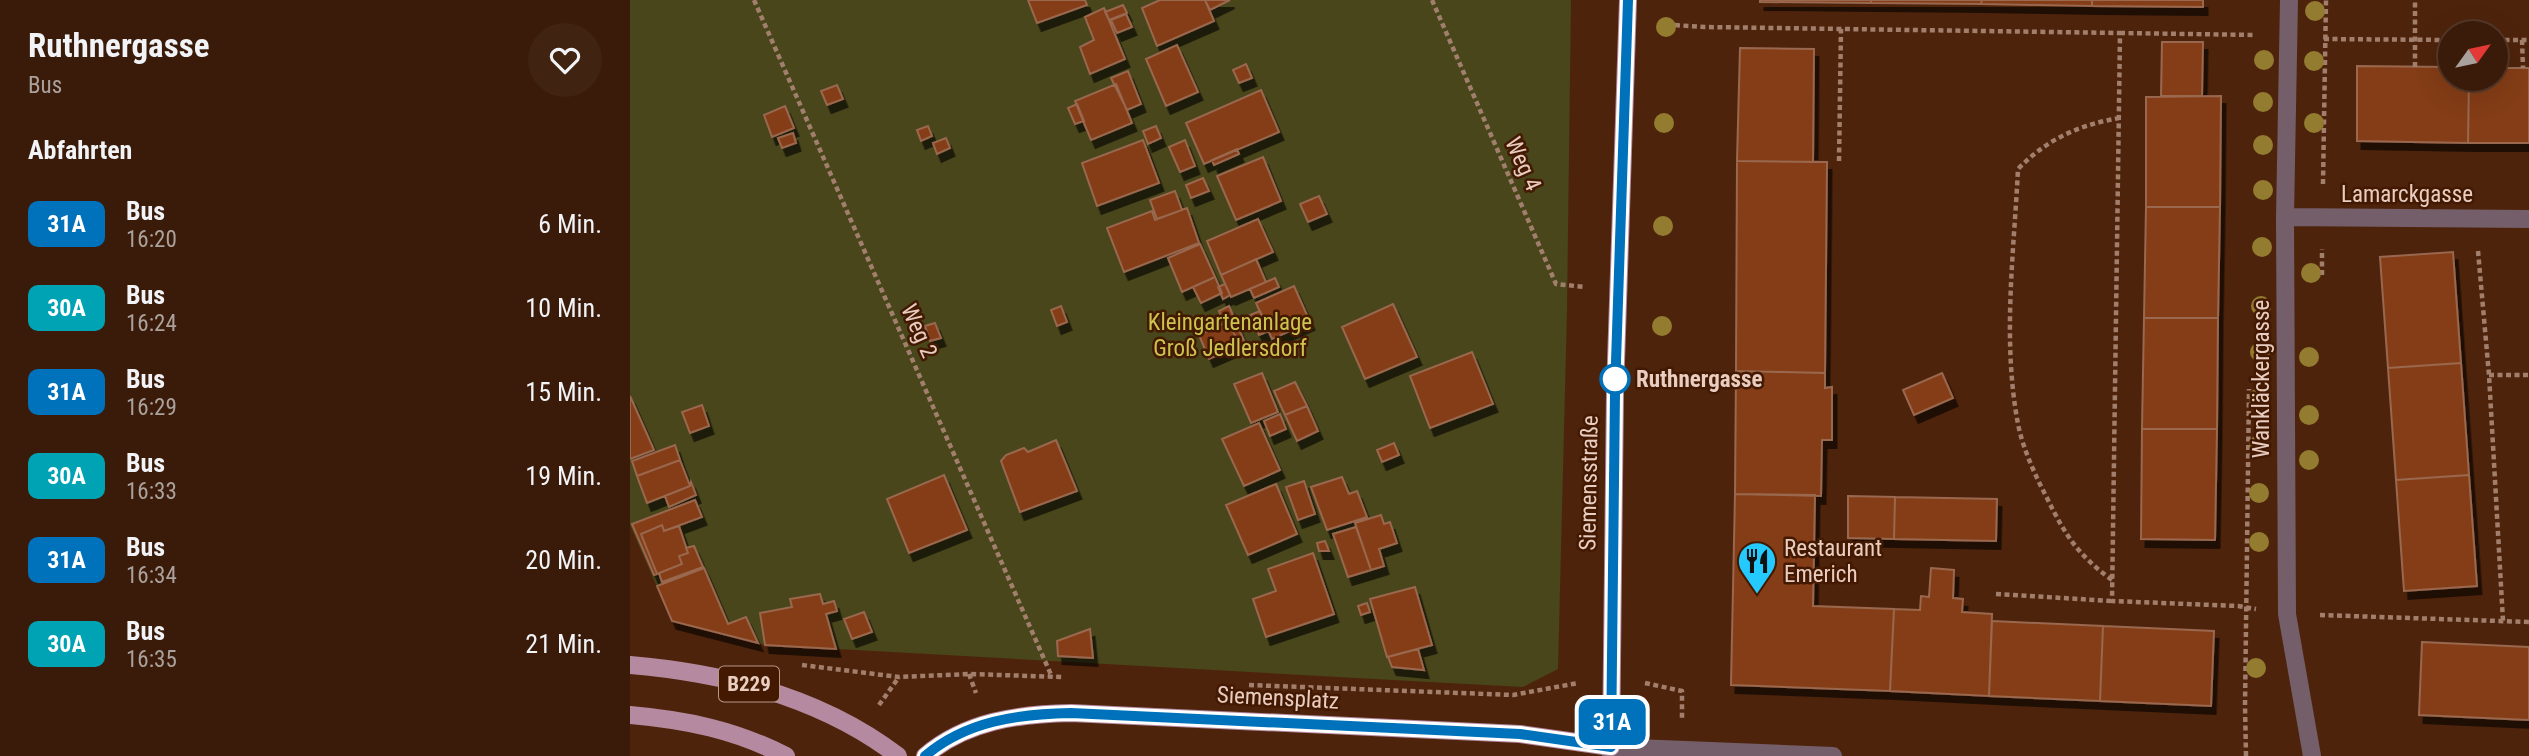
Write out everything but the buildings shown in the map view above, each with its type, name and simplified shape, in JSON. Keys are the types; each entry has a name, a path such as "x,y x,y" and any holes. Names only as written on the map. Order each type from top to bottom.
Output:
{"main road":[{"name":"Siemensstraße","path":"1611,751 1615,392 1628,0"},
{"name":"B229","path":"630,665 671,668 751,685 824,711 898,756"},
{"name":"Siemensplatz","path":"925,756 943,742 976,726 1023,715 1071,713 1520,734 1611,751"},
{"name":"B229","path":"630,715 686,722 727,731 757,741 786,756"},
{"path":"1587,756 1611,751"}],"street":[{"name":"Wankläckergasse","path":"2289,0 2285,217 2287,614 2312,756"},
{"name":"Lamarckgasse","path":"2285,217 2529,219"},
{"path":"1611,751 1683,749 1833,756"}],"path":[{"name":"Weg 2","path":"754,0 1052,677"},
{"name":"Weg 4","path":"1432,0 1556,284 1619,291"},
{"path":"2415,0 2415,67"},
{"path":"1628,22 1705,27 2120,33 2332,40 2438,40"},
{"path":"1839,161 1841,29"},
{"path":"2112,601 2120,33"},
{"path":"2508,40 2529,40"},
{"path":"2522,40 2523,68"},
{"path":"2112,580 2078,552 2033,470 2018,425 2009,351 2018,169 2036,150 2061,135 2089,123 2119,118"},
{"path":"2475,219 2489,375 2503,621"},
{"path":"2489,375 2529,375"},
{"path":"1996,594 2238,606 2287,614 2529,622"},
{"path":"899,677 968,674"},
{"path":"1513,695 1612,677 1682,691 1683,749"}],"green space":[{"name":"Kleingartenanlage Groß Jedlersdorf","path":"630,0 1571,0 1558,669 1523,687 1429,682 765,645 672,621 630,525"}],"bus line":[{"name":"31A","path":"925,756 943,742 976,726 1023,715 1046,713 1520,734 1611,747 1615,392 1628,0"}],"place":[{"name":"Ruthnergasse","path":"1615,379"},
{"name":"Restaurant Emerich","path":"1757,595"}]}
